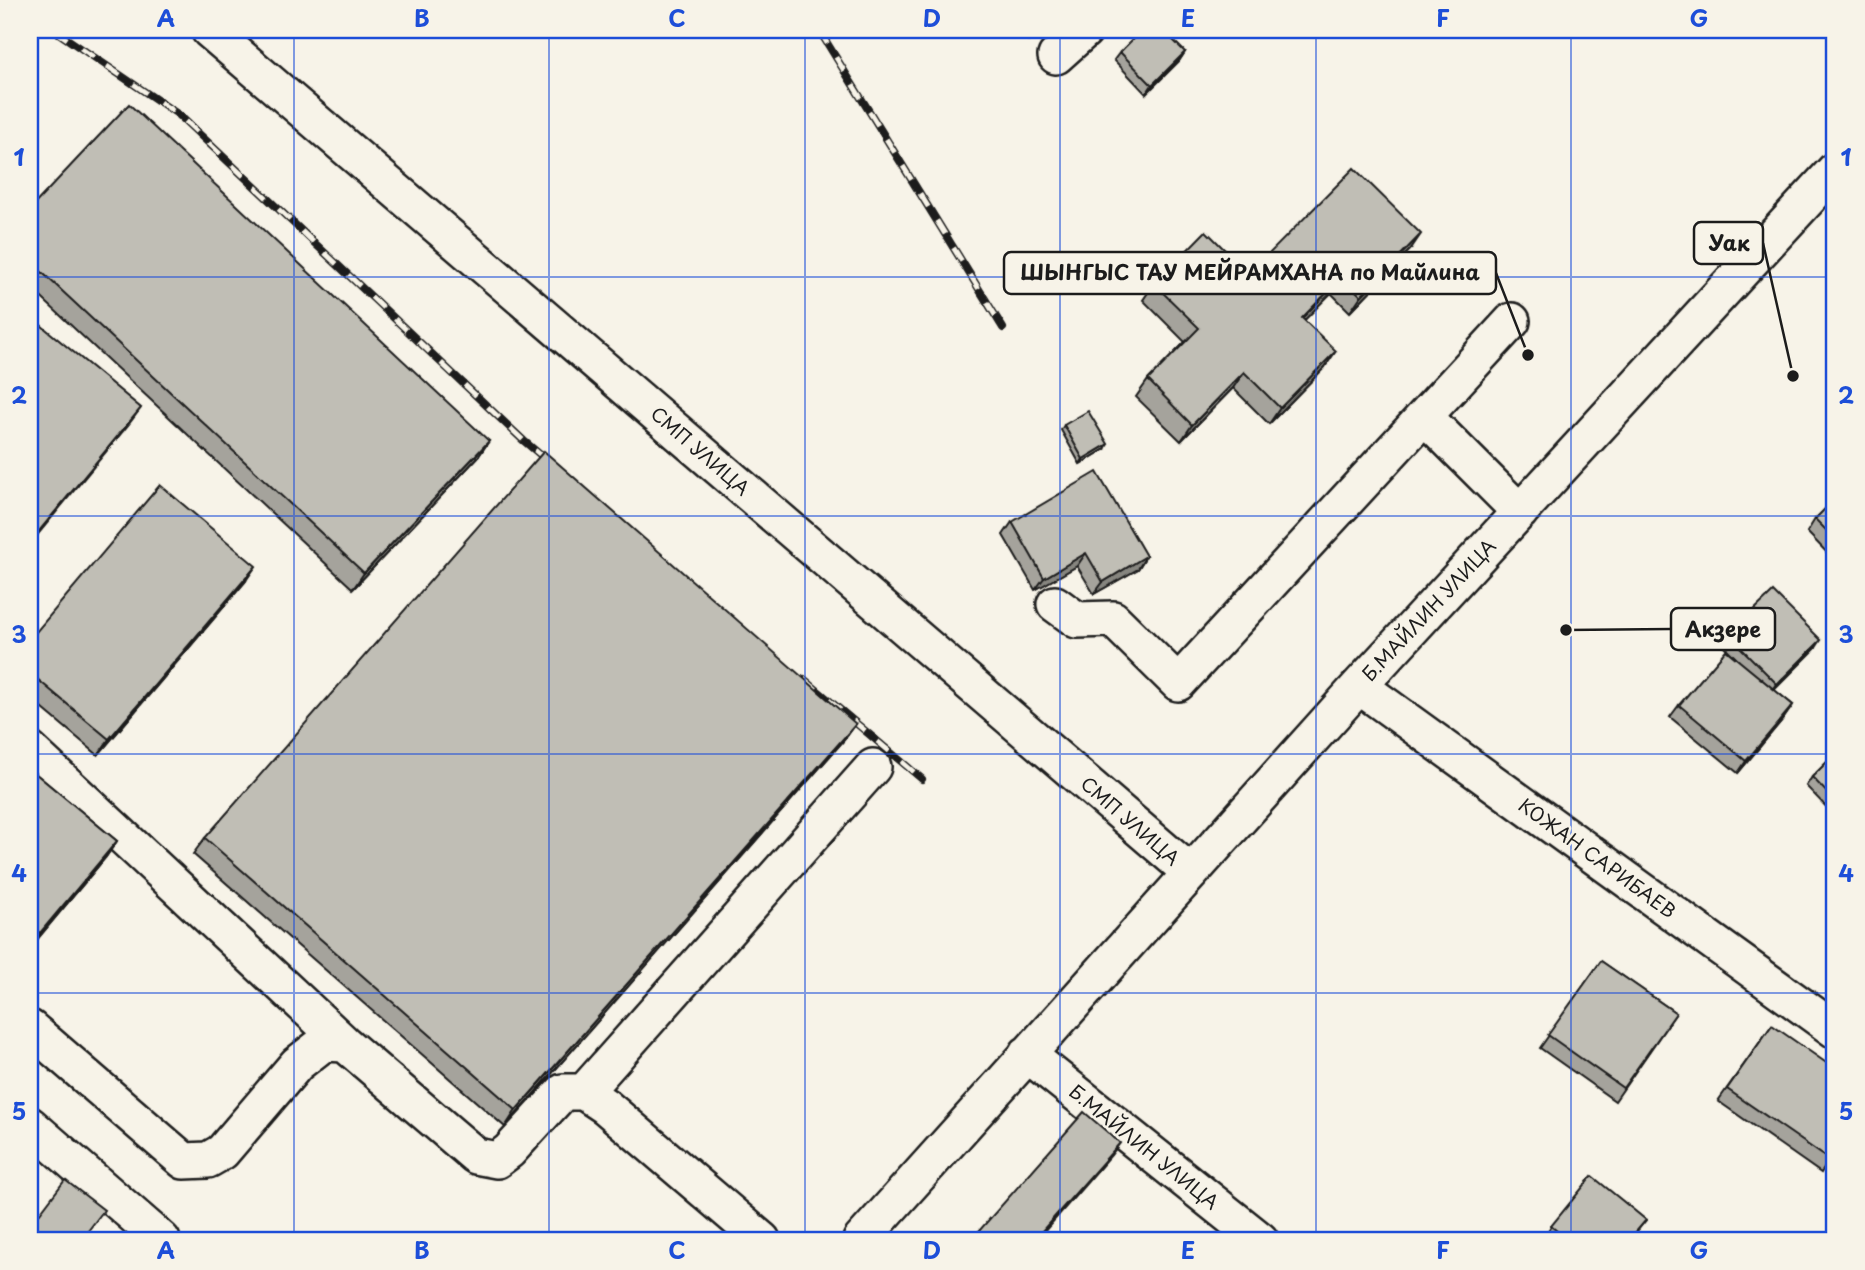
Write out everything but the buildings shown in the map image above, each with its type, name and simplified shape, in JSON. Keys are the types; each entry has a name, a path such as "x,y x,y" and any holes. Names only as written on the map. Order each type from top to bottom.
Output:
{"street":[{"name":"СМП УЛИЦА","path":"209,30 1191,873"},
{"path":"1056,56 1085,30"},
{"name":"Б.МАЙЛИН УЛИЦА","path":"861,1240 1359,686 1835,170"},
{"path":"1055,604 1077,620 1113,619 1178,683 1513,321"},
{"path":"1425,417 1520,512"},
{"name":"КОЖАН САРИБАЕВ","path":"1359,686 1835,1030"},
{"path":"30,750 345,1044 476,1156 497,1160 509,1151 562,1092 583,1091 605,1106 762,1240"},
{"path":"583,1091 873,767"},
{"path":"30,1028 184,1161 208,1160 222,1152 297,1064 324,1043 345,1044"},
{"name":"Б.МАЙЛИН УЛИЦА","path":"1027,1055 1260,1240"},
{"path":"30,1125 162,1240"}],"railway":[{"path":"54,30 179,115 524,441 556,468"},
{"path":"819,30 1003,328"},
{"path":"804,679 922,779"}],"place":[{"name":"ШЫНГЫС ТАУ МЕЙРАМХАНА по Майлина","path":"1528,355"},
{"name":"Уак","path":"1793,376"},
{"name":"Акзере","path":"1566,630"}]}
